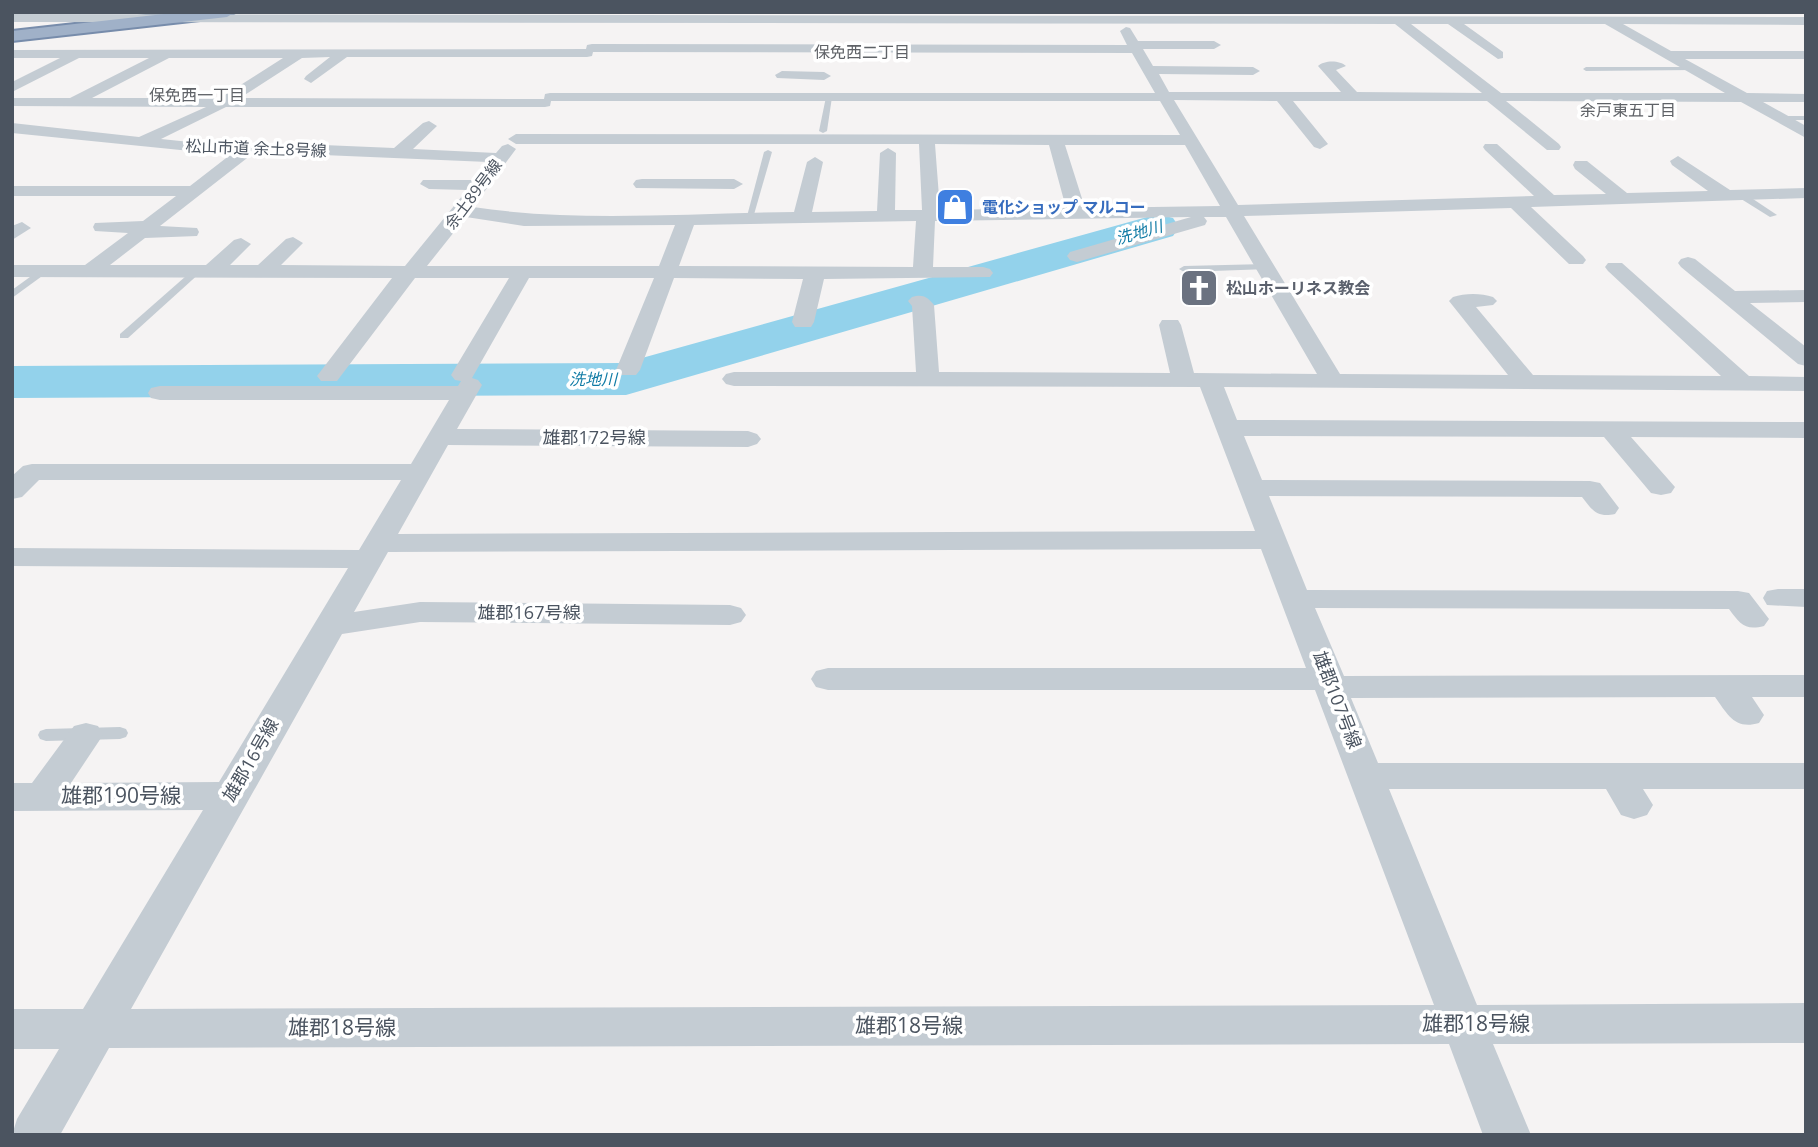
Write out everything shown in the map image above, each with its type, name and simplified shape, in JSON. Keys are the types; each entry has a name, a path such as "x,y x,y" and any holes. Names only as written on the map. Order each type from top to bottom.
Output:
{"highway":[{"path":"15,47 83,24 227,12"},
{"path":"15,47 65,30 178,15"}],"street":[{"path":"12,17 18,12"},
{"path":"1489,12 1500,20"},
{"path":"1593,12 1806,133"},
{"path":"1744,12 1762,21"},
{"path":"12,17 106,15 133,18"},
{"path":"65,30 106,15"},
{"path":"178,15 468,20 614,16 688,24 718,20 897,20 993,16 1017,34 1055,54 1135,47 1220,45 1219,37 1213,34 1202,20"},
{"name":"余土89号線","path":"329,376 400,281 412,271 477,185 614,16"},
{"path":"787,58 1017,34 1055,16 1202,20 1246,16 1299,20 1344,16 1450,20 1806,21"},
{"path":"1118,16 1163,97 1332,380"},
{"path":"1397,17 1553,147"},
{"path":"347,19 331,31 396,31"},
{"path":"452,33 468,20"},
{"path":"710,36 718,20"},
{"path":"896,36 897,20"},
{"path":"1299,20 1316,37"},
{"path":"1429,65 1459,67 1499,62 1450,20"},
{"path":"1711,20 1806,66"},
{"path":"140,142 222,103 315,41 382,42"},
{"path":"15,47 80,53 498,53 580,61 646,59"},
{"path":"311,79 346,52"},
{"path":"12,88 80,53"},
{"path":"81,95 169,53"},
{"path":"426,67 440,53"},
{"path":"485,68 498,53"},
{"path":"580,61 829,53"},
{"path":"824,97 824,76 829,53"},
{"path":"1669,55 1806,55"},
{"path":"1339,66 1325,66 1353,97"},
{"path":"1148,70 1253,71"},
{"path":"782,75 824,76"},
{"path":"1381,77 1401,97"},
{"path":"32,78 50,78"},
{"path":"605,97 617,78"},
{"path":"12,102 81,95 222,103 605,97 633,103 824,97 892,91 952,106 1067,91 1163,97 1806,98"},
{"path":"890,117 892,91"},
{"path":"1067,91 1076,117"},
{"path":"1009,97 1012,118"},
{"path":"1282,97 1329,144 1303,144"},
{"path":"399,153 429,126"},
{"name":"松山市道 余土8号線","path":"12,128 246,151 276,148 500,158"},
{"path":"516,139 1190,140"},
{"path":"664,139 657,153 731,152"},
{"path":"923,273 929,215 927,139"},
{"path":"1056,139 1077,213"},
{"path":"1491,147 1550,201"},
{"path":"90,271 246,151"},
{"path":"886,216 889,153"},
{"path":"1678,161 1734,195"},
{"path":"802,217 815,162"},
{"path":"632,202 652,163"},
{"path":"1581,165 1623,199"},
{"path":"459,209 524,220 632,202 713,180 734,184"},
{"path":"429,184 477,185"},
{"path":"1355,189 1370,206"},
{"path":"12,191 195,191"},
{"path":"632,202 687,219 1232,211 1806,193"},
{"path":"1515,202 1576,260"},
{"path":"1077,256 1232,211"},
{"path":"628,370 687,219"},
{"path":"102,227 190,232"},
{"path":"264,271 293,243"},
{"path":"205,271 241,244"},
{"path":"1688,263 1806,359"},
{"path":"1615,267 1742,383"},
{"path":"12,271 983,273"},
{"name":"雄郡16号線","path":"34,1135 440,437 523,271"},
{"path":"803,322 815,272"},
{"path":"1730,297 1806,296"},
{"path":"919,300 923,305 928,379"},
{"path":"1486,301 1460,301 1525,381"},
{"name":"雄郡107号線","path":"1170,325 1197,380 1228,428 1507,1135"},
{"path":"734,379 1806,384"},
{"path":"160,393 466,384"},
{"path":"1228,428 1806,430"},
{"path":"1612,431 1661,487"},
{"name":"雄郡172号線","path":"440,437 748,439"},
{"path":"14,488 32,472 419,472"},
{"path":"1252,488 1590,489 1605,508"},
{"path":"12,557 1273,540"},
{"path":"1297,599 1738,600 1753,619"},
{"name":"雄郡167号線","path":"330,626 420,612 719,621"},
{"path":"828,679 1806,686"},
{"path":"1724,686 1747,715"},
{"path":"27,797 103,734"},
{"path":"1366,776 1625,791 1806,776"},
{"name":"雄郡190号線","path":"27,797 230,796"},
{"name":"雄郡18号線","path":"12,1029 1806,1023"}],"lane":[{"path":"1586,69 1693,69"},
{"path":"823,131 824,97"},
{"path":"1779,118 1806,118"},
{"path":"749,218 768,152"},
{"path":"1734,195 1773,215"},
{"path":"1184,269 1266,267"},
{"path":"12,295 44,271"},
{"path":"124,336 205,271"},
{"path":"46,735 103,734"}],"waterway":[{"name":"洗地川","path":"12,382 626,379 1158,227"}],"place":[{"name":"電化ショップ マルコー","path":"955,207"},
{"name":"松山ホーリネス教会","path":"1199,288"}],"district":[{"name":"保免西二丁目","path":"862,52"},
{"name":"保免西一丁目","path":"197,95"},
{"name":"余戸東五丁目","path":"1628,110"}]}
